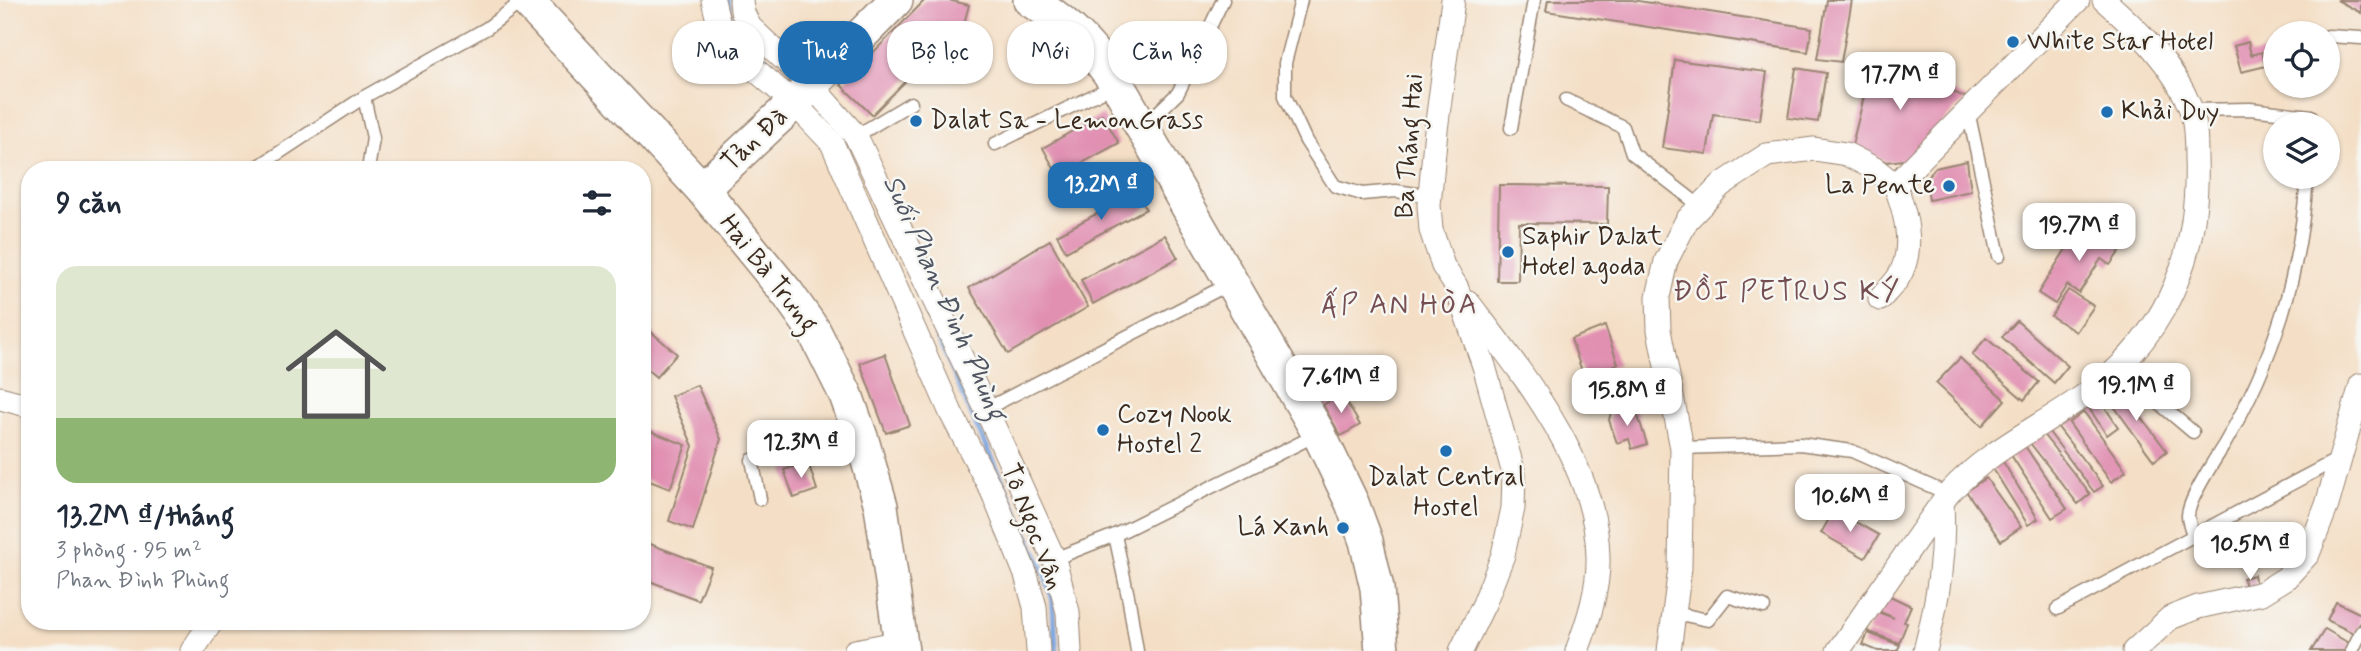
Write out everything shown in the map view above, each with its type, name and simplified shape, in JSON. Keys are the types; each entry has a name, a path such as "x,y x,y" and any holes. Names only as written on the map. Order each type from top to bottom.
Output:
{"street":[{"name":"Hai Bà Trưng","path":"525,0 702,189 788,294 814,331 846,395 881,506 902,646"},
{"name":"Tô Ngọc Vân","path":"713,0 721,33 731,49 803,94 856,136 1054,559 1068,612 1070,651"},
{"name":"Tô Ngọc Vân","path":"741,0 742,11 750,27 803,94 832,143 951,413 993,493 1026,575 1035,607 1038,651"},
{"name":"Tản Đà","path":"702,189 803,94 896,0"},
{"path":"1030,0 1082,38 1108,72"},
{"name":"Ba Tháng Hai","path":"1453,0 1436,130 1430,196 1431,230 1443,265 1456,286 1484,366 1514,474 1513,508 1503,555 1484,604 1461,651"},
{"path":"1895,185 2078,0"},
{"path":"1838,651 1945,499 1968,472 2078,400 2117,369 2158,321 2179,278 2192,236 2197,192 2192,110 2162,58 2104,0"},
{"path":"1117,84 1319,434 1352,503 1366,541 1377,588 1382,651"},
{"path":"1669,651 1680,568 1682,448 1659,330 1658,298 1665,261 1687,220 1721,185 1767,155 1814,149 1846,154 1875,169 1895,185 1904,209 1908,236 1906,258 1899,277 1880,299"},
{"path":"1456,286 1540,400 1570,453 1593,514 1599,558 1592,609 1577,651"},
{"path":"2134,651 2170,618 2198,607 2262,593 2286,579 2308,554 2319,530 2361,384"},
{"path":"0,398 21,404"},
{"path":"1925,651 1936,609 1944,550 1945,499"},
{"path":"192,651 206,630"},
{"path":"855,651 902,646"}],"lane":[{"path":"267,161 365,97 487,28 525,0"},
{"path":"1143,126 1178,93 1223,0"},
{"path":"1301,0 1285,63 1285,96 1306,141 1335,186 1362,194 1396,191 1430,196"},
{"path":"1511,128 1534,0"},
{"path":"2340,37 2361,38"},
{"path":"995,144 1117,84"},
{"path":"365,97 373,138 369,161"},
{"path":"1566,100 1623,127 1632,153 1700,206"},
{"path":"856,136 911,103"},
{"path":"2192,110 2278,112"},
{"path":"1968,111 1999,256"},
{"path":"2193,536 2187,515 2262,374 2278,331 2291,282 2306,189"},
{"path":"986,409 1232,283"},
{"path":"2117,369 2193,432"},
{"path":"760,499 752,460 857,427"},
{"path":"1054,559 1115,535 1319,434"},
{"path":"1682,448 1800,443 1852,451 1945,499"},
{"path":"2056,609 2341,458"},
{"path":"1115,535 1137,651"},
{"path":"1675,614 1708,620 1727,596 1764,607"},
{"path":"2352,651 2361,632"}],"building":[{"path":"925,0 948,0 969,5 965,21 904,21"},
{"path":"1548,0 1632,0 1812,28 1808,52 1546,11"},
{"path":"1827,0 1852,0 1841,62 1817,59"},
{"path":"2337,0 2361,0 2361,13"},
{"path":"887,38 887,84 903,84 872,115 841,85 873,84 873,53"},
{"path":"2248,42 2251,55 2262,52 2263,67 2241,72 2234,46"},
{"path":"1874,56 1967,98 1904,160 1886,162 1852,145"},
{"path":"1675,60 1767,72 1760,120 1713,114 1707,154 1662,148"},
{"path":"1796,68 1826,73 1818,122 1788,118"},
{"path":"1102,114 1119,143 1058,176 1043,148"},
{"name":"La Pente","path":"1967,161 1971,191 1929,200 1926,180 1935,168"},
{"name":"Saphir Dalat Hotel agoda","path":"1499,185 1608,186 1607,224 1519,223 1518,281 1497,281"},
{"path":"1137,192 1146,209 1066,252 1057,235"},
{"path":"2080,227 2092,229 2122,248 2110,265 2101,259 2079,293 2067,285 2055,304 2038,293"},
{"path":"1165,235 1178,258 1093,304 1081,280"},
{"path":"1050,240 1088,307 1008,354 969,288"},
{"path":"2068,290 2094,306 2076,332 2051,316"},
{"path":"2017,321 2068,366 2054,383 2002,337"},
{"path":"1605,326 1618,364 1584,377 1571,339"},
{"path":"651,332 677,354 656,377 651,373"},
{"path":"1986,338 2039,382 2024,400 1972,355"},
{"path":"885,354 910,425 886,433 860,363"},
{"path":"1960,358 2005,400 1982,426 1936,383"},
{"path":"697,385 721,439 693,530 669,521 693,446 671,396"},
{"path":"2117,385 2167,451 2154,461 2105,394"},
{"path":"1342,394 1360,425 1341,436 1323,405"},
{"path":"2100,400 2118,427 2107,435 2089,408"},
{"path":"1617,408 1624,415 1636,410 1647,444 1632,449 1629,439 1617,443 1609,420 1612,409"},
{"path":"2084,412 2126,471 2111,482 2069,423"},
{"path":"2057,426 2103,486 2094,492 2049,432"},
{"path":"651,431 686,445 670,489 651,482"},
{"path":"2042,433 2090,494 2078,504 2030,443"},
{"path":"2025,446 2067,509 2052,518 2011,455"},
{"path":"2002,460 2038,519 2028,525 1992,467"},
{"path":"808,462 817,490 794,498 784,470"},
{"path":"1986,478 2021,527 2001,541 1966,491"},
{"path":"1834,510 1879,535 1865,558 1821,533"},
{"path":"651,544 711,567 698,600 651,582"},
{"path":"2254,575 2256,586 2245,588 2243,578"},
{"path":"1886,594 1911,606 1899,643 1867,631 1875,611 1894,618 1878,611"},
{"path":"2336,602 2361,614 2355,634 2327,620"},
{"path":"2325,629 2352,645 2348,651 2311,651"},
{"path":"1868,633 1900,645 1897,651 1878,651 1863,645"}],"waterway":[{"name":"Suối Phan Đình Phùng","path":"728,0 730,17 740,35 796,86"},
{"name":"Suối Phan Đình Phùng","path":"924,304 1044,571 1053,599 1056,651"}],"place":[{"name":"White Star Hotel","path":"2013,42"},
{"name":"Khải Duy","path":"2107,112"},
{"name":"Dalat Sa - LemonGrass","path":"916,121"},
{"name":"La Pente","path":"1949,186"},
{"name":"Saphir Dalat Hotel agoda","path":"1508,252"},
{"name":"Cozy Nook Hostel 2","path":"1103,430"},
{"name":"Dalat Central Hostel","path":"1446,451"},
{"name":"Lá Xanh","path":"1343,528"}],"district":[{"name":"ĐỒI PETRUS KÝ","path":"1787,292"},
{"name":"ẤP AN HÒA","path":"1400,305"}]}
